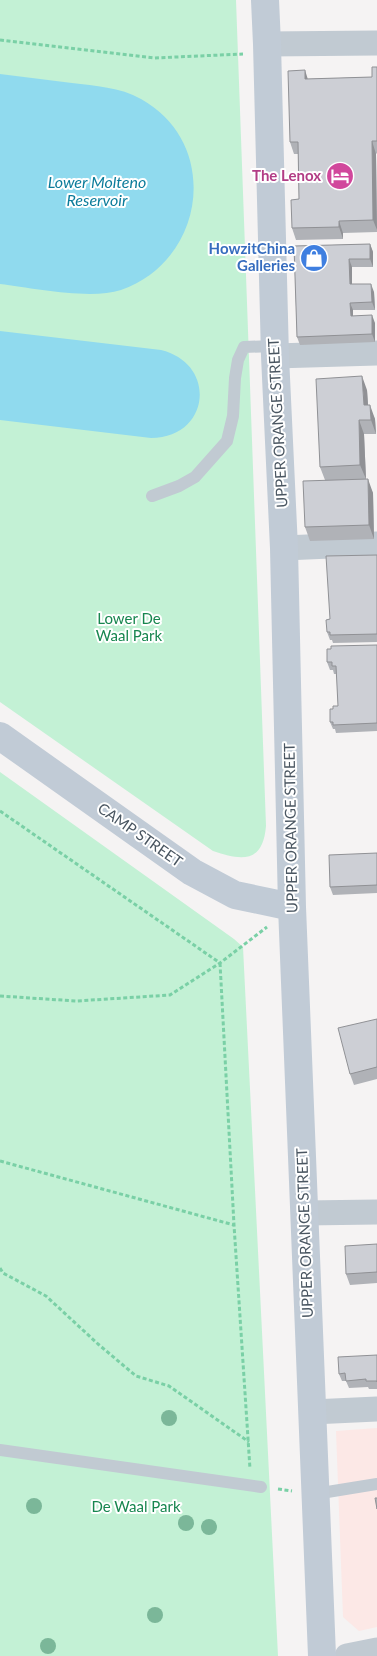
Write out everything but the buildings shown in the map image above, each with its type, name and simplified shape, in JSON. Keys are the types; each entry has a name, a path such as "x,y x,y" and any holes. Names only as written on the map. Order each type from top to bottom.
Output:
{"street":[{"name":"UPPER ORANGE STREET","path":"265,0 268,48 274,351 284,548 292,907 322,1656"},
{"path":"268,48 377,43"},
{"path":"274,351 377,353"},
{"path":"284,548 377,544"},
{"name":"CAMP STREET","path":"0,736 192,872 236,895 292,907"},
{"path":"305,1214 377,1212"},
{"path":"312,1412 377,1409"},
{"path":"347,1656 377,1650"}],"lane":[{"path":"152,496 179,486 195,477 227,441 233,416 238,360 244,347 274,351"},
{"path":"0,1450 256,1486"},
{"path":"315,1494 377,1484"}],"path":[{"path":"0,40 154,58 268,48"},
{"path":"0,811 220,963"},
{"path":"0,996 76,1001 170,996 243,947 292,907"},
{"path":"220,963 234,1225 249,1442 256,1486"},
{"path":"0,1161 234,1225"},
{"path":"0,1268 3,1273 46,1296 136,1376 169,1386 249,1442"}],"shaded area":[{"path":"377,1428 377,1627 359,1631 343,1617 336,1431"}],"green space":[{"name":"Lower De Waal Park","path":"0,0 236,0 266,826 261,847 256,853 249,856 233,857 213,851 0,702"},
{"name":"De Waal Park","path":"0,772 243,947 278,1656 0,1656"}],"water":[{"name":"Lower Molteno Reservoir","path":"0,74 116,89 141,99 167,119 184,144 192,172 193,200 186,229 171,254 149,275 121,290 94,294 78,294 0,284"},
{"path":"0,331 161,350 179,358 192,370 198,384 200,399 195,414 185,426 171,435 151,438 0,420"}],"place":[{"name":"The Lenox","path":"340,176"},
{"name":"HowzitChina Galleries","path":"314,258"}]}
